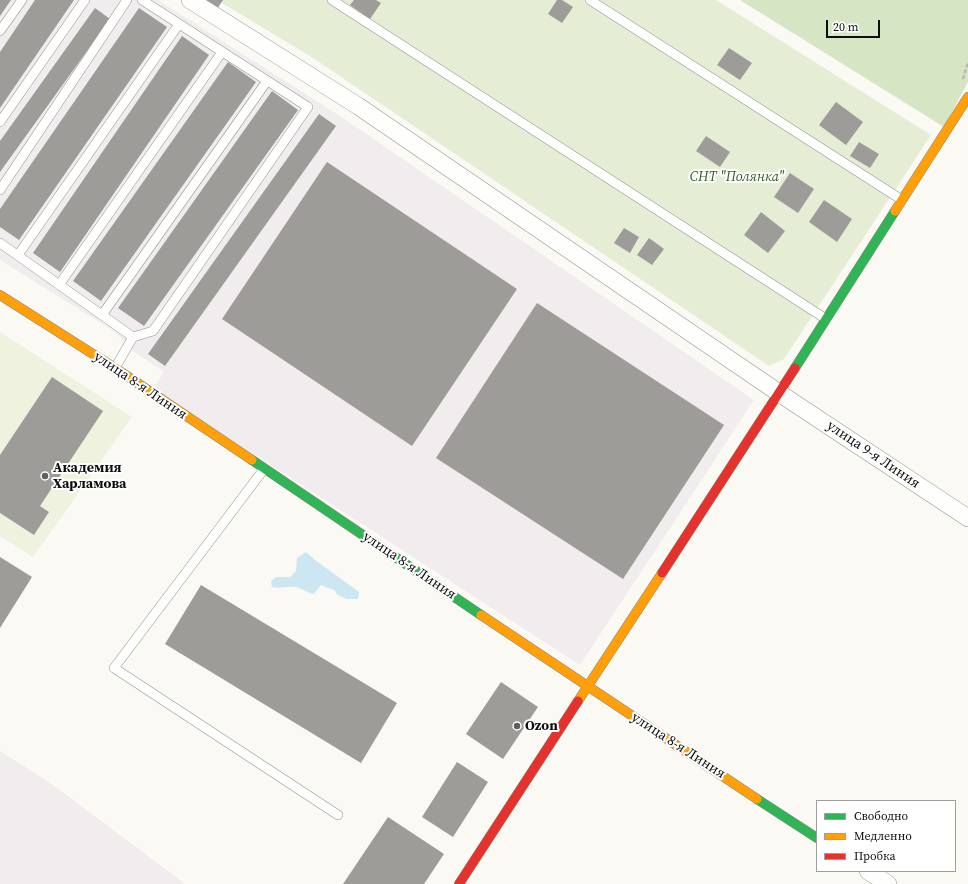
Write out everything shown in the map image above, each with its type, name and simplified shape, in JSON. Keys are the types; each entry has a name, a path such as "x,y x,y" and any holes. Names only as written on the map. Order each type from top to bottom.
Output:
{"street":[{"name":"улица 9-я Линия","path":"190,0 358,106 779,393 968,518"},
{"path":"459,884 779,393 902,200 962,118 968,97"},
{"name":"улица 8-я Линия","path":"0,295 115,368 588,687 816,837"},
{"path":"870,872 888,884"}],"lane":[{"path":"0,31 22,0"},
{"path":"0,122 85,0"},
{"path":"0,190 127,0"},
{"path":"115,368 133,337 153,331 308,107 142,0"},
{"path":"332,0 826,319"},
{"path":"590,0 902,200"},
{"path":"18,255 179,24"},
{"path":"59,285 222,52"},
{"path":"102,315 267,81"},
{"path":"0,243 133,337"},
{"path":"264,469 114,668 338,815"}],"shaded area":[{"path":"0,0 158,0 343,118 754,400 580,665 153,389 164,372 134,352 115,332 0,260"},
{"path":"0,751 49,782 184,884 0,884"}],"green space":[{"name":"СНТ \"Полянка\"","path":"217,0 716,0 931,135 784,359 769,366 313,58"},
{"path":"740,0 968,0 968,82 944,127"},
{"name":"Академия Харламова","path":"0,332 132,417 33,557 0,536"}],"water":[{"path":"306,552 359,592 358,599 347,599 338,595 334,590 321,585 314,594 295,587 272,587 271,581 276,577 290,577 296,571 297,558"}],"building":[{"path":"0,0 11,0 0,16"},
{"path":"35,0 74,0 0,108 0,52"},
{"path":"204,0 223,0 217,9"},
{"path":"354,0 376,0 381,3 370,19 350,5"},
{"path":"557,0 562,0 573,7 562,23 548,14"},
{"path":"95,8 110,19 0,172 0,141"},
{"path":"139,8 167,27 19,240 0,227 0,209"},
{"path":"182,36 209,55 60,272 33,253"},
{"path":"729,48 752,63 740,80 717,65"},
{"path":"228,62 256,82 101,301 73,281"},
{"path":"272,91 298,110 144,326 118,308"},
{"path":"836,102 863,122 846,145 819,125"},
{"path":"319,114 336,126 165,366 148,354"},
{"path":"706,136 730,152 720,167 696,151"},
{"path":"859,142 879,154 870,168 850,156"},
{"path":"327,162 517,289 412,446 222,319"},
{"path":"790,173 814,189 798,213 774,197"},
{"path":"824,200 852,219 837,242 809,222"},
{"path":"761,212 785,231 768,253 744,235"},
{"path":"624,228 639,237 630,253 614,243"},
{"path":"649,238 664,249 652,265 637,255"},
{"path":"537,303 724,425 623,579 436,458"},
{"path":"52,377 103,411 40,506 49,512 34,535 0,513 0,455"},
{"path":"0,557 32,577 0,628"},
{"path":"201,585 397,703 361,763 165,644"},
{"path":"501,682 538,707 503,759 466,734"},
{"path":"457,762 488,782 453,837 422,817"},
{"path":"388,817 444,854 424,884 343,884"}],"traffic: fast":[{"path":"795,368 895,211"},
{"path":"252,460 481,615"},
{"path":"757,799 816,837"}],"traffic: slow":[{"path":"895,211 968,97"},
{"path":"0,295 115,368 252,460"},
{"path":"578,701 662,573"},
{"path":"481,615 757,799"}],"traffic: jam":[{"path":"662,573 795,368"},
{"path":"459,884 578,701"}],"place":[{"name":"Академия Харламова","path":"45,476"},
{"name":"Ozon","path":"517,726"}]}
